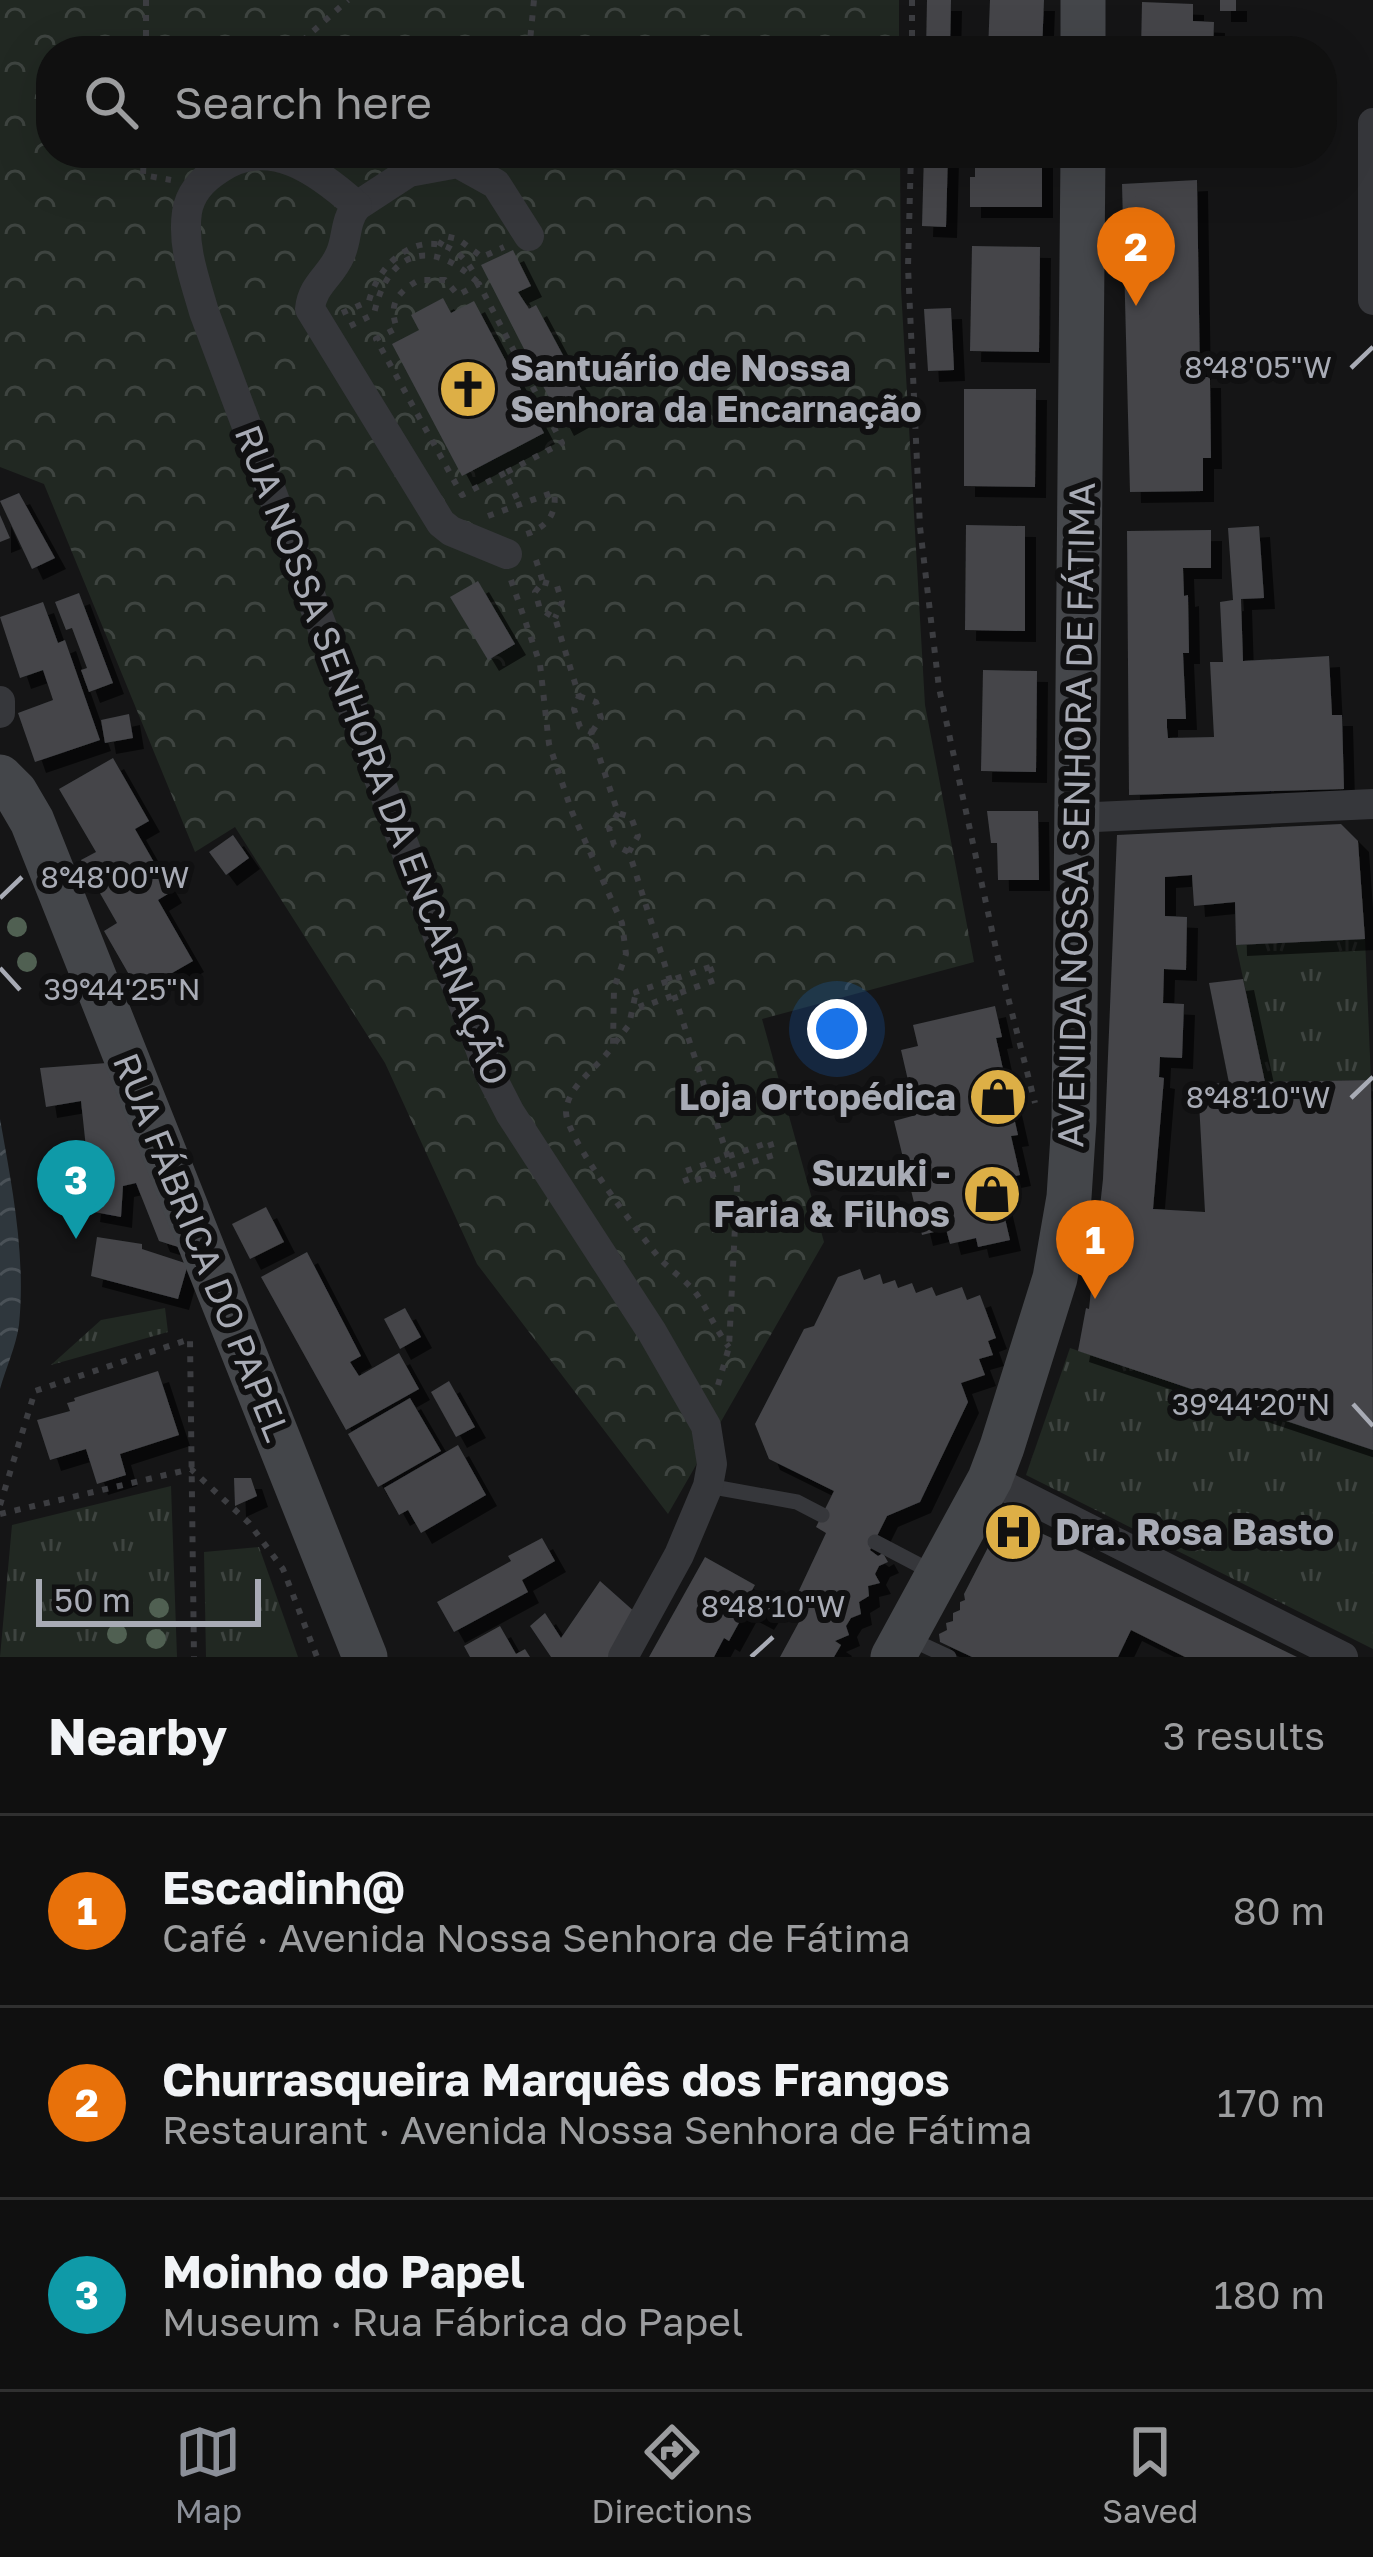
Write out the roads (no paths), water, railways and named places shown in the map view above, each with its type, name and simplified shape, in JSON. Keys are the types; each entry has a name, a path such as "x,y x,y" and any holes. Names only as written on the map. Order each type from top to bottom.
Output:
{"main road":[{"path":"1083,0 1083,36"},
{"name":"AVENIDA NOSSA SENHORA DE FÁTIMA","path":"899,1647 990,1479 1055,1278 1069,1197 1074,1120 1083,168"},
{"name":"RUA FÁBRICA DO PAPEL","path":"0,777 23,803 40,841 365,1657"}],"street":[{"path":"1373,123 1373,300"},
{"name":"RUA NOSSA SENHORA DA ENCARNAÇÃO","path":"221,168 198,186 188,208 186,243 204,312 489,1072 706,1426 712,1465 708,1486 680,1555 623,1657"},
{"name":"RUA NOSSA SENHORA DA ENCARNAÇÃO","path":"305,168 325,177 357,206"},
{"path":"431,168 410,172 357,206 347,221 339,258 315,289 310,309 441,523 451,531 513,548"},
{"path":"467,168 496,184 529,236"},
{"path":"0,701 0,713"},
{"path":"1074,818 1373,804"},
{"path":"990,1479 1343,1657"}],"lane":[{"path":"708,1486 797,1502 822,1515"},
{"path":"874,1541 939,1576"},
{"path":"899,1647 949,1657"}],"water":[{"path":"0,1119 17,1221 21,1299 18,1333 0,1389"}],"place":[{"name":"Churrasqueira Marquês dos Frangos","path":"1136,306"},
{"name":"Santuário de Nossa Senhora da Encarnação","path":"468,389"},
{"name":"Loja Ortopédica","path":"998,1097"},
{"name":"Suzuki - Faria & Filhos","path":"992,1194"},
{"name":"Moinho do Papel","path":"76,1239"},
{"name":"Escadinh@","path":"1095,1299"},
{"name":"Dra. Rosa Basto","path":"1013,1532"}]}
